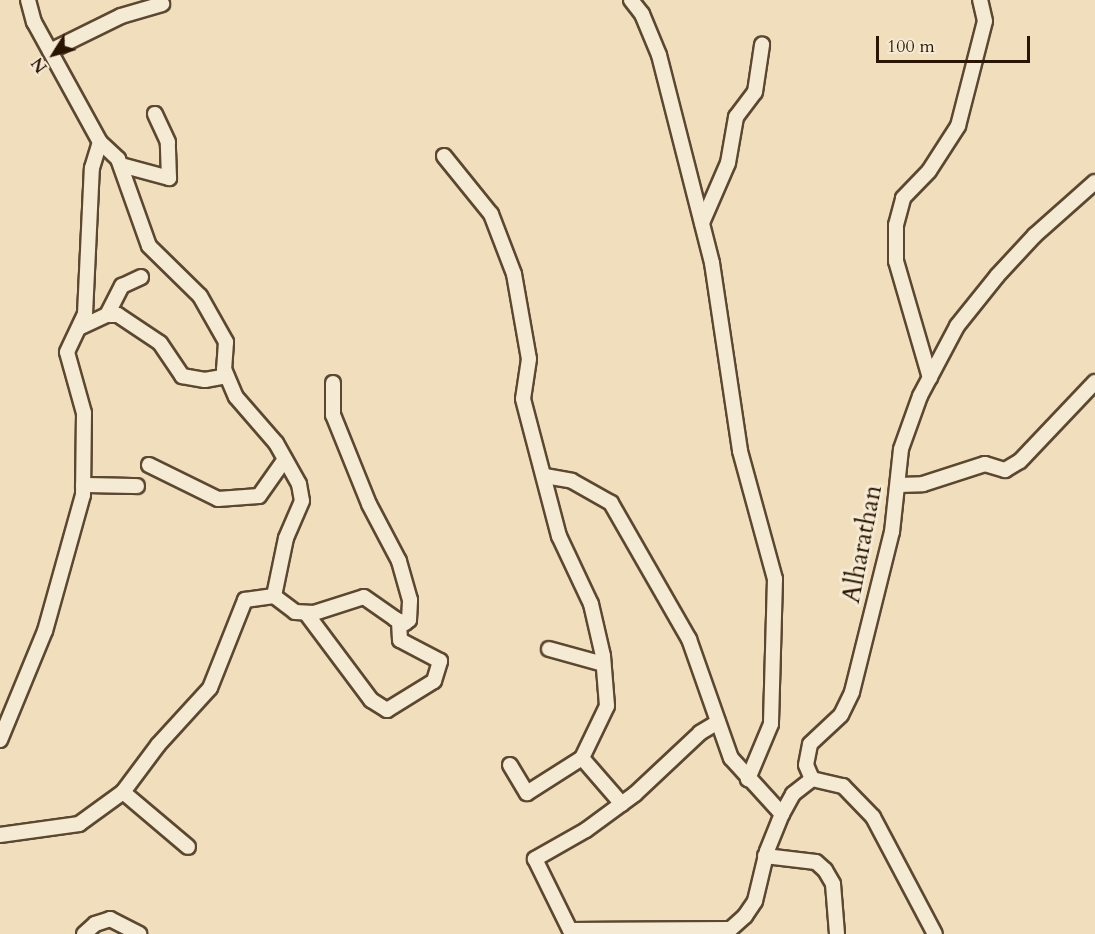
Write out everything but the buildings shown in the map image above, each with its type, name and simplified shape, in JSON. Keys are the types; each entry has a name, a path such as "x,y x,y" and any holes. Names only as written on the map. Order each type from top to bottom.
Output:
{"street":[{"path":"28,0 34,22 100,142 122,165 149,246 200,296 226,342 227,376 236,397 276,443 299,483 302,501 286,538 274,596"},
{"path":"631,0 642,15 659,55 712,263 740,451 775,579 771,724 748,779"},
{"path":"930,378 896,261 896,225 903,198 929,171 958,126 985,21 980,0"},
{"path":"50,51 122,16 162,4"},
{"path":"702,223 728,163 736,117 755,92 762,45"},
{"path":"122,165 169,178 168,142 155,114"},
{"path":"0,740 45,631 54,589 78,521 82,485 84,413 67,352 81,327 85,314 91,243 92,168 100,142"},
{"path":"444,156 491,214 514,274 529,359 523,399 559,536 591,604 603,664 607,706 582,758 527,793 510,765"},
{"name":"Alharathan","path":"812,779 806,765 810,744 841,715 852,692 875,608 899,485 901,449 930,378 957,326 997,276 1035,235 1095,182"},
{"path":"107,315 122,286 141,277"},
{"path":"81,327 107,315 118,315 160,343 183,376 205,380 227,376"},
{"path":"899,485 923,484 985,464 1005,470 1020,461 1095,382"},
{"path":"0,835 79,824 123,792 158,746 210,688 245,600 274,596 295,612 306,613 364,597 399,621 409,620 412,612 407,584 333,415 333,383"},
{"path":"149,465 218,499 259,496 285,459"},
{"path":"545,476 572,480 611,503 689,639 731,758 782,814"},
{"path":"82,485 137,486"},
{"path":"306,613 371,700 387,710 434,681 440,661 400,640 399,621"},
{"path":"549,649 603,664"},
{"path":"718,723 700,733 622,804 586,830 536,859 570,930 727,932 755,901 765,856 782,814 793,794 812,779 843,786 873,817 935,934"},
{"path":"582,758 622,804"},
{"path":"123,792 188,847"},
{"path":"765,856 816,862 825,870 833,884 837,934"},
{"path":"84,934 94,924 110,919 139,934"}]}
